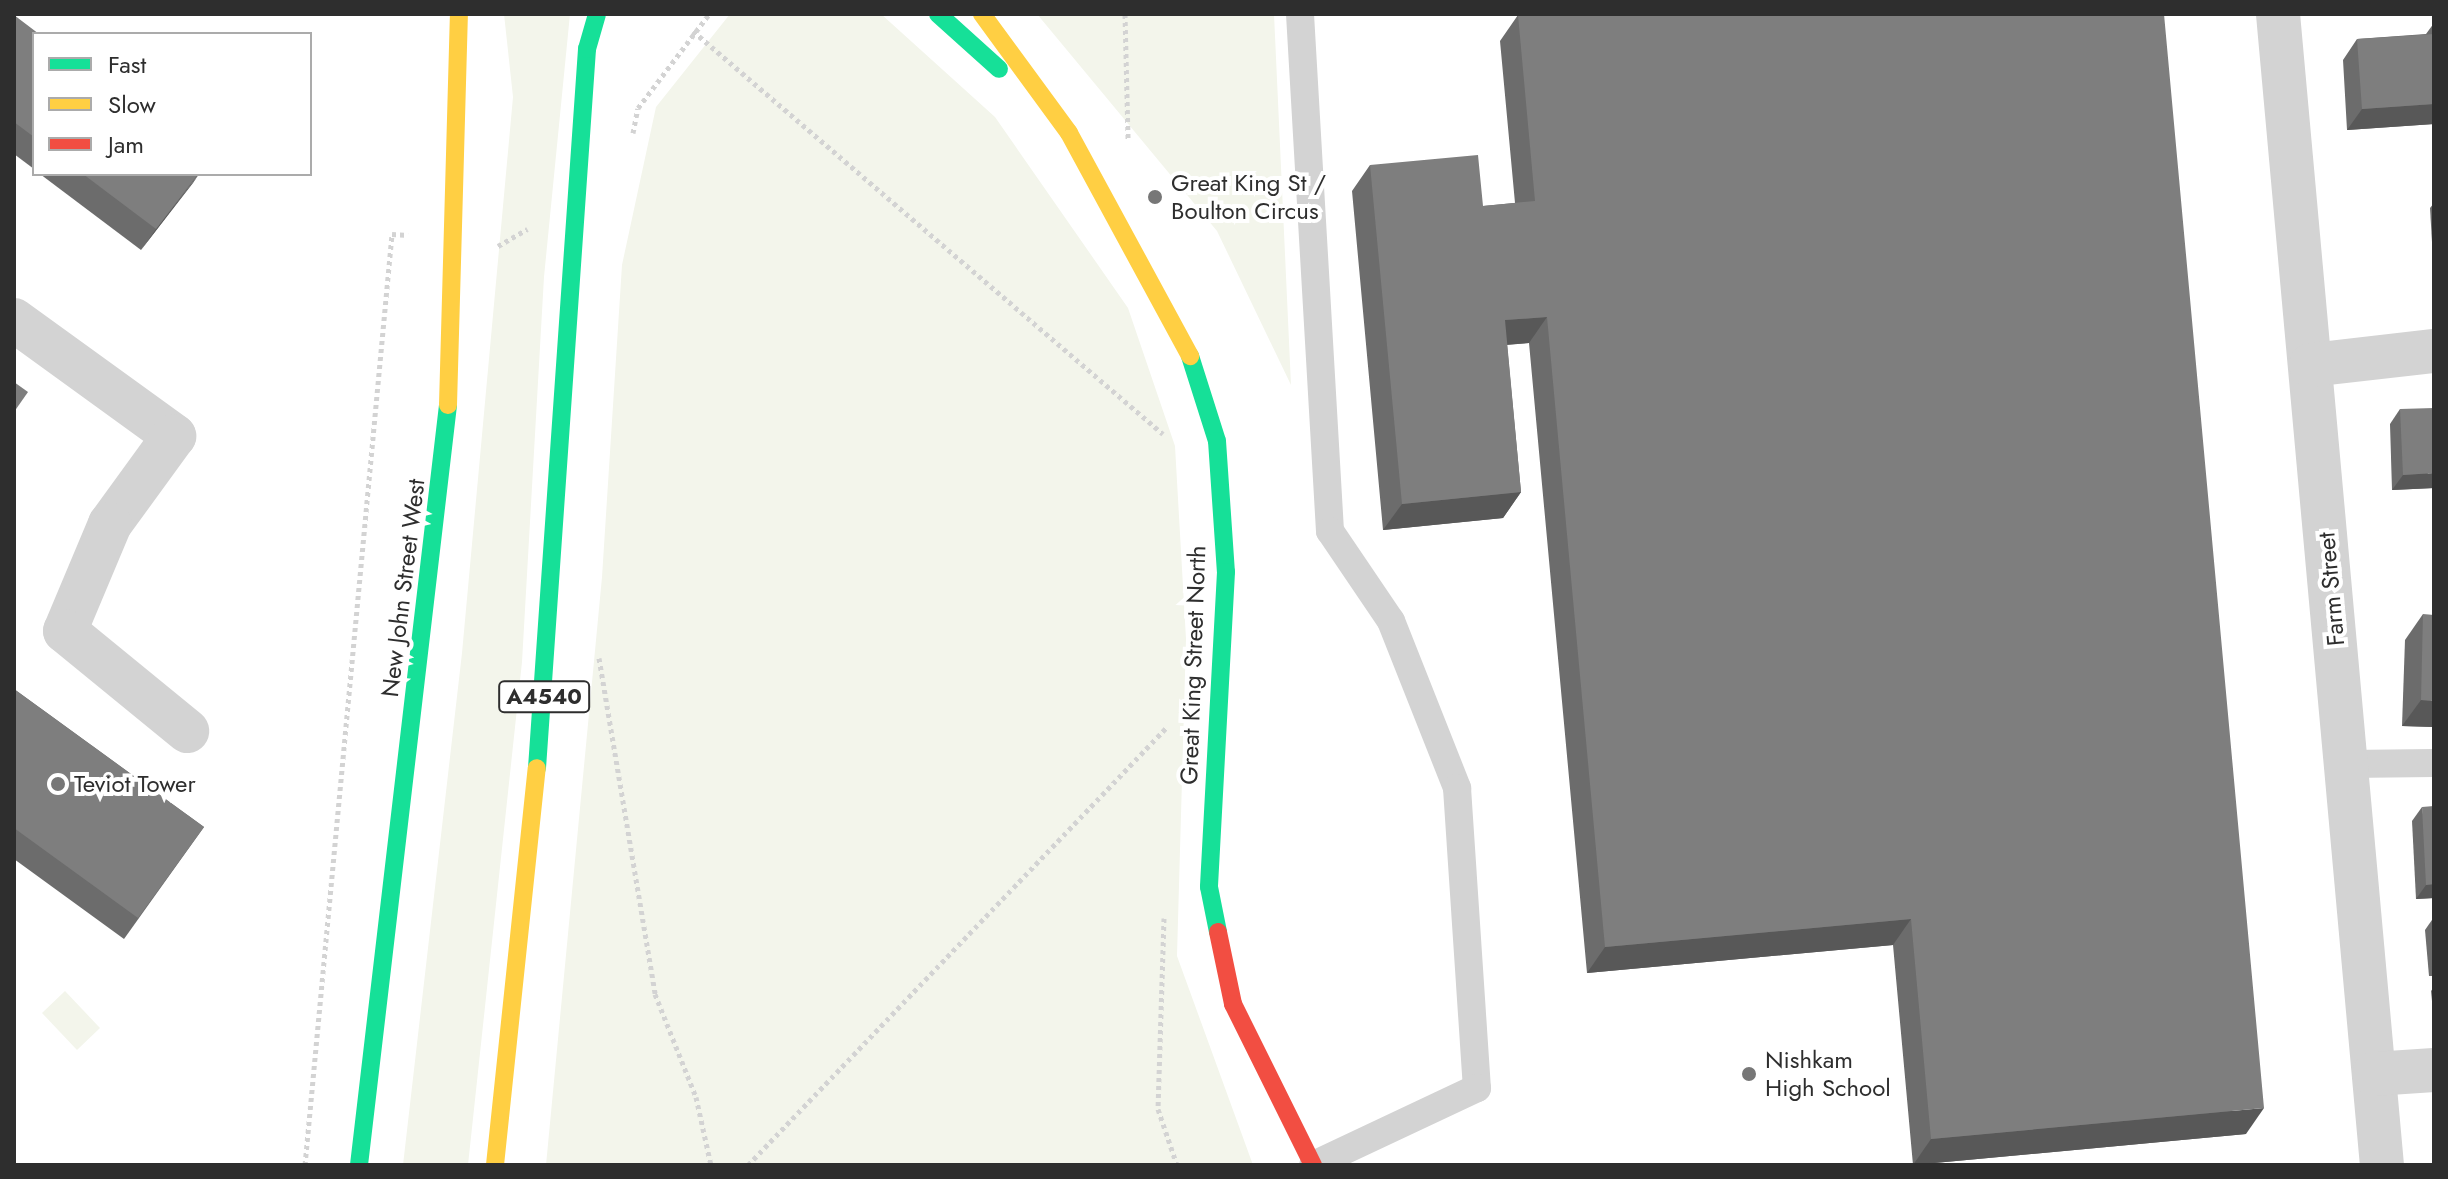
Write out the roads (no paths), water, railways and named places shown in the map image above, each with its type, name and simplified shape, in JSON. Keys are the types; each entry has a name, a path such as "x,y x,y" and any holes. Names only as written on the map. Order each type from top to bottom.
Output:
{"main road":[{"name":"New John Street West","path":"359,1165 448,410 459,14"},
{"name":"A4540","path":"495,1165 551,638 587,49 597,14"},
{"name":"Great King Street North","path":"938,14 1069,133"},
{"name":"Great King Street North","path":"982,14 1069,133 1189,352 1217,441 1226,572 1216,658 1209,887 1233,1004 1313,1165"}],"street":[{"name":"Farm Street","path":"2278,14 2382,1165"},
{"path":"14,320 174,436 110,524 65,631 187,731"},
{"path":"2311,365 2434,351"},
{"path":"2374,1074 2434,1070"}],"lane":[{"path":"1300,14 1330,531 1391,621 1457,788 1477,1088 1313,1165"},
{"path":"2347,764 2434,763"}],"place":[{"name":"Great King St / Boulton Circus","path":"1155,197"},
{"name":"Teviot Tower","path":"58,784"},
{"name":"Nishkam High School","path":"1749,1074"}]}
